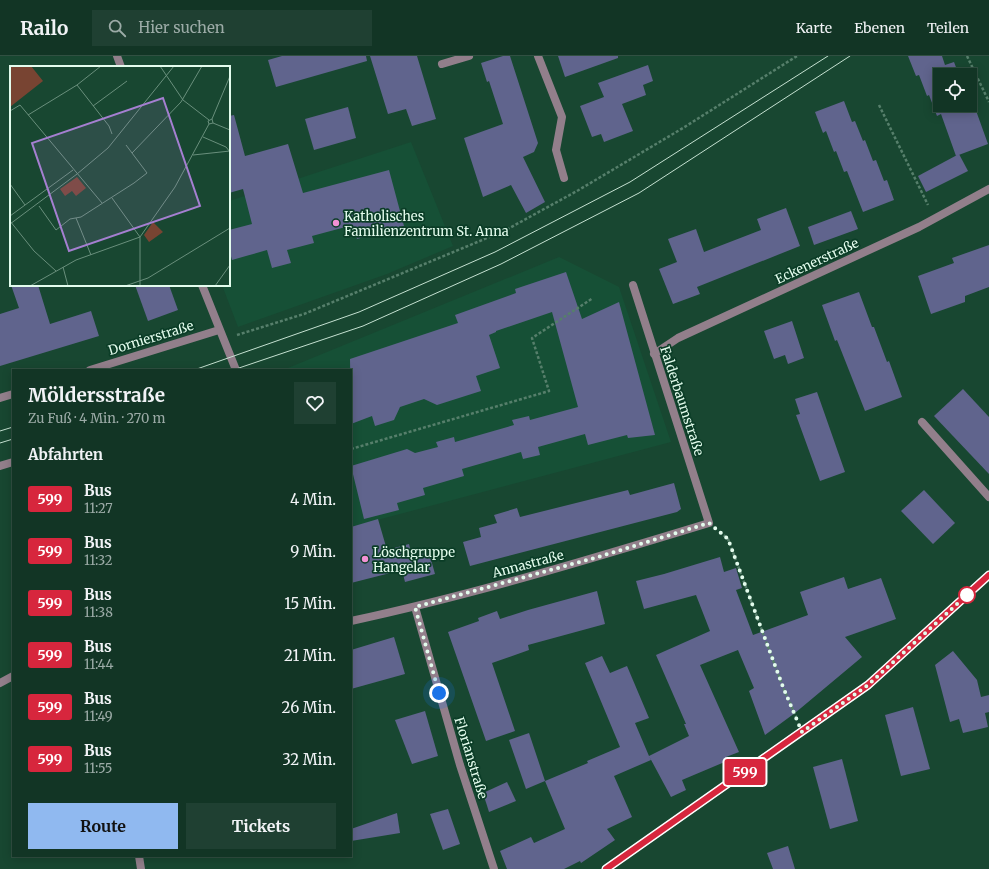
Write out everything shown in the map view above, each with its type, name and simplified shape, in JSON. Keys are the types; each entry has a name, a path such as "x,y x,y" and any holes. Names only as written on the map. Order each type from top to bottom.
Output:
{"street":[{"path":"117,56 121,66"},
{"path":"442,64 469,56"},
{"path":"538,56 562,117 556,150 564,178"},
{"name":"Eckenerstraße","path":"654,354 678,338 889,241 989,189"},
{"name":"Falderbaumstraße","path":"633,285 709,523"},
{"path":"202,286 236,369"},
{"name":"Dornierstraße","path":"93,369 219,330"},
{"path":"0,398 12,394"},
{"path":"922,422 989,497"},
{"path":"0,466 12,462"},
{"name":"Annastraße","path":"352,621 415,607 598,557 709,523"},
{"path":"606,869 868,685 989,575"},
{"name":"Florianstraße","path":"415,607 460,765 494,869"},
{"path":"0,682 12,676"},
{"path":"140,857 141,869"}],"path":[{"path":"223,339 304,314 504,231 584,187 683,128 797,56"},
{"path":"967,56 989,102"},
{"path":"879,105 934,218"},
{"path":"352,449 549,391 532,338 593,298"},
{"path":"709,523 728,539 783,687 802,732"}],"shaded area":[{"name":"Katholisches Familienzentrum St. Anna","path":"411,142 453,246 387,274 238,327 222,286 230,286 230,201"},
{"path":"559,257 619,287 671,442 352,527 352,369 285,369"}],"building":[{"path":"282,56 366,56 367,61 276,87 268,60"},
{"path":"370,56 417,56 436,119 412,126 406,109 388,114"},
{"path":"503,56 510,56 538,143 534,152 523,157 545,202 526,213 511,185 483,197 464,138 503,124 489,81 487,82 481,63"},
{"path":"558,56 618,56 618,58 565,77"},
{"path":"908,56 942,56 945,65 954,62 956,68 933,68 933,106 929,95 927,96 919,75 916,76"},
{"path":"648,65 653,81 643,85 646,95 622,104 633,131 604,142 601,134 592,137 580,106 604,97 598,83"},
{"path":"844,101 852,122 855,121 863,141 865,140 873,161 876,160 884,181 887,180 894,200 863,212 847,171 844,172 826,131 823,133 815,112"},
{"path":"348,107 356,138 314,150 305,119"},
{"path":"935,112 977,112 988,144 956,156 941,114 937,116"},
{"path":"234,115 245,156 288,144 303,193 389,170 404,226 357,239 353,225 312,236 314,243 287,250 291,263 272,268 267,250 232,260 230,253 230,230 252,224 243,189 230,193 230,116"},
{"path":"959,154 968,171 926,192 918,176"},
{"path":"786,208 800,246 697,287 700,294 673,304 659,269 677,262 668,239 696,229 704,252 761,230 757,219"},
{"path":"851,211 858,229 814,245 808,227"},
{"path":"989,245 989,287 965,296 965,302 931,314 918,276 954,263 952,258"},
{"path":"566,272 582,319 619,302 655,435 628,438 627,435 588,445 585,434 538,447 540,455 523,459 521,452 462,469 464,476 423,488 425,495 397,503 399,510 364,519 352,466 407,449 415,453 438,447 436,442 454,437 455,442 514,425 512,420 529,416 530,420 578,407 552,312 496,331 489,335 500,368 476,376 481,391 437,405 424,399 400,407 394,420 375,426 372,416 352,424 352,369 350,369 350,359 458,323 455,315 516,293 515,289"},
{"path":"11,286 38,286 50,324 91,311 99,336 0,366 0,314 19,308"},
{"path":"135,286 169,286 178,310 148,321"},
{"path":"859,292 887,362 889,361 902,397 865,411 837,340 835,341 822,305"},
{"path":"792,321 804,358 788,364 785,355 774,359 764,331"},
{"path":"963,389 989,417 989,474 934,416"},
{"path":"817,392 845,472 820,481 796,415 800,414 795,399"},
{"path":"674,483 681,509 677,512 470,566 463,542 481,537 479,528 497,523 494,515 517,508 520,517 628,490 630,495"},
{"path":"924,490 955,523 933,544 901,511"},
{"path":"378,519 387,550 409,544 412,557 424,553 426,557 430,556 435,574 405,582 402,570 352,583 352,527"},
{"path":"720,557 724,572 736,568 742,588 736,590 753,635 808,615 800,592 844,577 848,589 881,578 896,619 845,637 862,657 795,713 765,735 749,691 754,688 738,650 700,665 739,752 726,757 727,761 682,780 686,790 671,797 649,756 689,736 684,724 686,724 656,655 710,631 696,595 644,609 636,581"},
{"path":"597,591 605,624 528,645 529,650 492,663 515,731 486,741 448,632 479,621 478,618 497,611 500,619"},
{"path":"394,637 405,674 352,689 352,650"},
{"path":"953,651 977,680 981,697 989,695 989,712 985,713 988,727 963,733 959,719 950,722 935,665"},
{"path":"602,656 610,673 627,666 649,718 635,723 651,760 614,776 632,817 607,829 615,840 581,863 580,861 564,869 507,869 500,851 531,837 534,843 565,829 545,781 588,763 587,761 620,747 585,663"},
{"path":"913,707 930,769 901,776 885,715"},
{"path":"425,711 438,756 412,764 395,720"},
{"path":"529,733 545,781 526,789 509,740"},
{"path":"842,759 858,821 830,829 813,767"},
{"path":"507,782 516,801 489,812 483,793"},
{"path":"448,809 460,844 443,850 430,814"},
{"path":"397,813 400,833 352,841 352,829"},
{"path":"788,846 795,869 773,869 767,853"}],"tram line":[{"path":"197,369 359,312 495,252 630,182 828,56"},
{"path":"236,369 363,326 501,264 639,193 850,56"},
{"path":"0,431 12,427"},
{"path":"0,443 12,439"}],"bus line":[{"name":"599","path":"606,869 868,685 989,575"}],"place":[{"name":"Katholisches Familienzentrum St. Anna","path":"336,223"},
{"name":"Löschgruppe Hangelar","path":"365,559"}],"route":[{"path":"439,693 415,607 598,557 709,523 728,539 783,687 802,732 868,685 967,595"}]}
